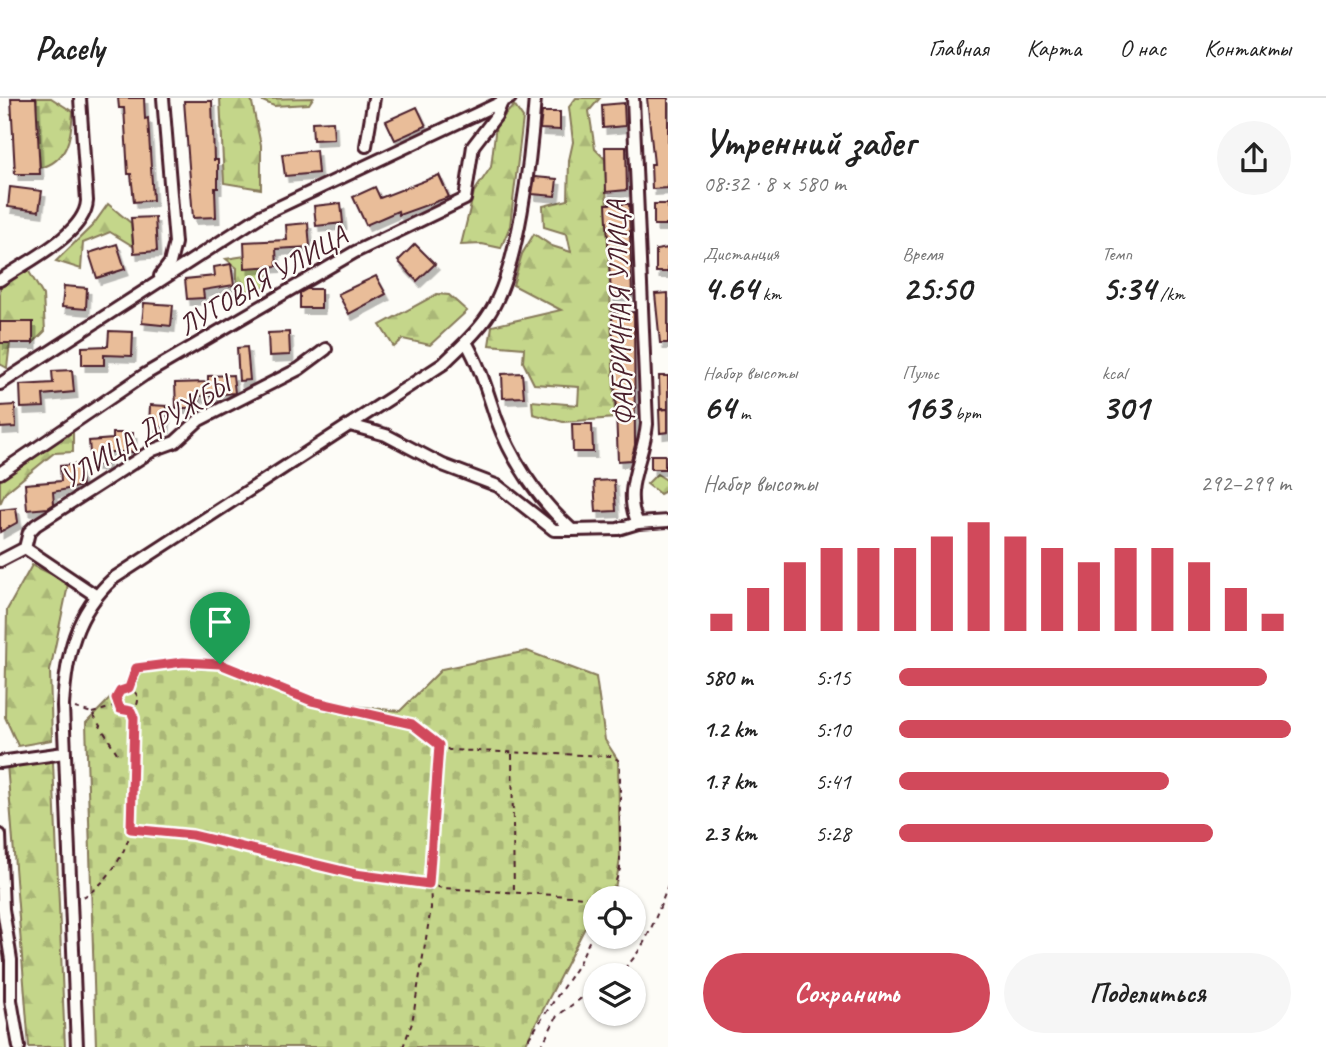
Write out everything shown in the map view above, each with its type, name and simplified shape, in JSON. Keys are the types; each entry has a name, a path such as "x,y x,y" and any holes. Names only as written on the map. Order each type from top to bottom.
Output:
{"street":[{"path":"0,280 72,230 84,218 87,201 80,98"},
{"name":"ЛУГОВАЯ УЛИЦА","path":"149,287 170,263 175,243 163,98"},
{"path":"366,146 374,98"},
{"path":"77,1047 63,706 70,647 79,621 95,595 114,578 443,364 488,317 508,275 535,98"},
{"name":"ФАБРИЧНАЯ УЛИЦА","path":"634,98 647,424 645,446 630,492 632,511 638,523"},
{"name":"ЛУГОВАЯ УЛИЦА","path":"0,384 262,215 506,100"},
{"name":"ЛУГОВАЯ УЛИЦА","path":"0,473 179,355 355,252 465,199 474,146 506,100"},
{"path":"175,243 188,262"},
{"path":"466,342 482,372 506,441 532,488 572,530"},
{"name":"УЛИЦА ДРУЖБЫ","path":"0,561 25,548 29,532 36,525 153,450 175,442 199,420 299,369 326,349"},
{"path":"350,425 386,435 443,465 498,486 554,530 618,529 638,523 668,521"},
{"path":"25,548 95,595"},
{"path":"0,762 64,753"},
{"path":"0,835 3,909 11,960 11,1000 19,1047"}],"path":[{"path":"117,706 117,695 129,688 132,674 143,665 183,662 220,664 312,701 412,724 449,750 611,756 618,760 620,869 614,886"},
{"path":"129,688 138,697 137,705 131,711"},
{"path":"63,706 92,713 117,706 131,711"},
{"path":"71,900 91,892 116,865 127,846 131,829 134,721 131,711"},
{"path":"92,713 117,753"},
{"path":"403,1047 412,1023 431,908 429,884 439,745"},
{"path":"512,753 514,892"},
{"path":"131,829 192,835 355,874 442,888 583,897"},
{"path":"631,963 641,948 668,886"},
{"path":"523,1047 578,965 586,949"},
{"path":"541,1047 556,1016 583,997"}],"green space":[{"path":"37,98 51,98 73,112 69,139 62,154 57,160 40,168 39,151 15,151 15,143 40,141 39,118 14,119 11,114 36,113"},
{"path":"220,98 251,98 261,145 261,189 224,183"},
{"path":"313,98 309,104 274,106 258,99"},
{"path":"576,98 600,98 589,111 595,149 605,159 615,418 563,422 533,414 532,401 578,405 579,387 534,384 523,362 524,348 489,345 492,326 561,310 513,285 522,254 534,234 552,246 571,252 567,234 544,227 543,206 568,200 569,160 573,142 569,107"},
{"path":"514,105 523,118 510,226 501,248 482,244 461,245 474,192 491,167 496,125"},
{"path":"108,204 131,223 133,246 110,232 83,243 81,269 56,261 93,225"},
{"path":"245,256 270,262 267,287 237,294 237,268 226,259"},
{"path":"28,270 43,295 45,331 33,343 33,322 0,322 0,281"},
{"path":"437,294 449,295 467,311 430,345 403,339 394,347 380,325"},
{"path":"0,343 10,343 7,368 0,364"},
{"path":"73,431 73,452 54,453 5,493 0,504 0,477"},
{"path":"657,474 668,481 668,490 660,494 647,484"},
{"path":"32,565 68,582 50,671 52,740 18,746 5,717 7,610"},
{"path":"527,651 596,677 605,740 618,760 620,859 616,886 583,886 583,932 524,1047 96,1047 86,723 143,665 217,664 317,702 400,711 442,669"},
{"path":"46,755 53,762 65,1047 29,1047 7,764"}],"building":[{"path":"11,98 36,98 40,174 15,174"},
{"path":"118,98 144,98 145,119 148,118 153,200 134,202 131,174 128,174 124,108 119,108"},
{"path":"647,98 668,98 668,188 652,189 651,164 654,164"},
{"path":"184,101 212,101 214,160 218,160 216,217 193,218"},
{"path":"624,103 625,126 603,128 602,105"},
{"path":"417,107 426,126 395,140 386,121"},
{"path":"542,112 560,112 560,130 540,129"},
{"path":"333,121 334,139 313,140 312,122"},
{"path":"605,147 626,147 627,190 606,192"},
{"path":"316,150 318,173 285,176 282,154"},
{"path":"439,175 449,197 399,215 398,211 366,225 353,197 375,187 380,198"},
{"path":"535,177 557,179 555,196 532,194"},
{"path":"10,187 42,191 39,211 8,207"},
{"path":"341,203 343,223 316,226 314,206"},
{"path":"606,204 629,204 632,295 611,296"},
{"path":"654,204 668,204 668,225 654,225"},
{"path":"155,217 157,251 134,253 131,218"},
{"path":"308,223 310,247 276,249 277,266 245,268 244,242 287,240 286,225"},
{"path":"117,244 125,269 97,278 89,253"},
{"path":"415,244 435,264 417,281 398,261"},
{"path":"668,248 668,272 656,272 656,250"},
{"path":"231,264 234,285 203,290 204,298 187,299 185,279 215,276 214,267"},
{"path":"376,276 386,294 349,314 338,294"},
{"path":"64,286 87,288 86,309 62,307"},
{"path":"307,289 321,289 321,308 300,308 300,293"},
{"path":"668,293 668,343 660,343 655,294"},
{"path":"144,303 173,305 171,326 142,323"},
{"path":"634,312 635,445 631,460 618,461 612,313"},
{"path":"0,322 33,322 33,343 0,343"},
{"path":"109,331 133,332 132,356 104,355 104,365 82,365 82,347 108,346"},
{"path":"289,332 290,355 269,356 268,333"},
{"path":"247,347 250,380 239,381 237,348"},
{"path":"72,370 74,392 43,395 44,407 21,408 20,385 53,383 52,371"},
{"path":"522,373 524,397 503,398 502,374"},
{"path":"233,375 235,393 199,396 199,408 176,408 175,383 208,382 208,376"},
{"path":"659,376 668,376 668,409 660,409"},
{"path":"15,405 16,427 0,428 0,406"},
{"path":"150,405 167,406 166,427 149,426"},
{"path":"668,409 668,432 660,433 659,410"},
{"path":"572,424 592,424 593,452 573,452"},
{"path":"113,433 133,433 133,452 105,452 106,464 91,465 89,441 113,439"},
{"path":"651,455 665,455 665,469 651,469"},
{"path":"79,464 82,486 53,492 54,504 48,508 27,510 25,484 61,481 60,466"},
{"path":"614,480 616,511 596,512 594,481"},
{"path":"16,508 18,522 0,532 0,510"}],"route":[{"path":"183,662 220,664 312,701 412,724 439,745 429,884 355,874 192,835 131,829 134,721 131,711 127,712 117,706 117,695 129,688 132,674 136,668 143,665 183,662"}]}
